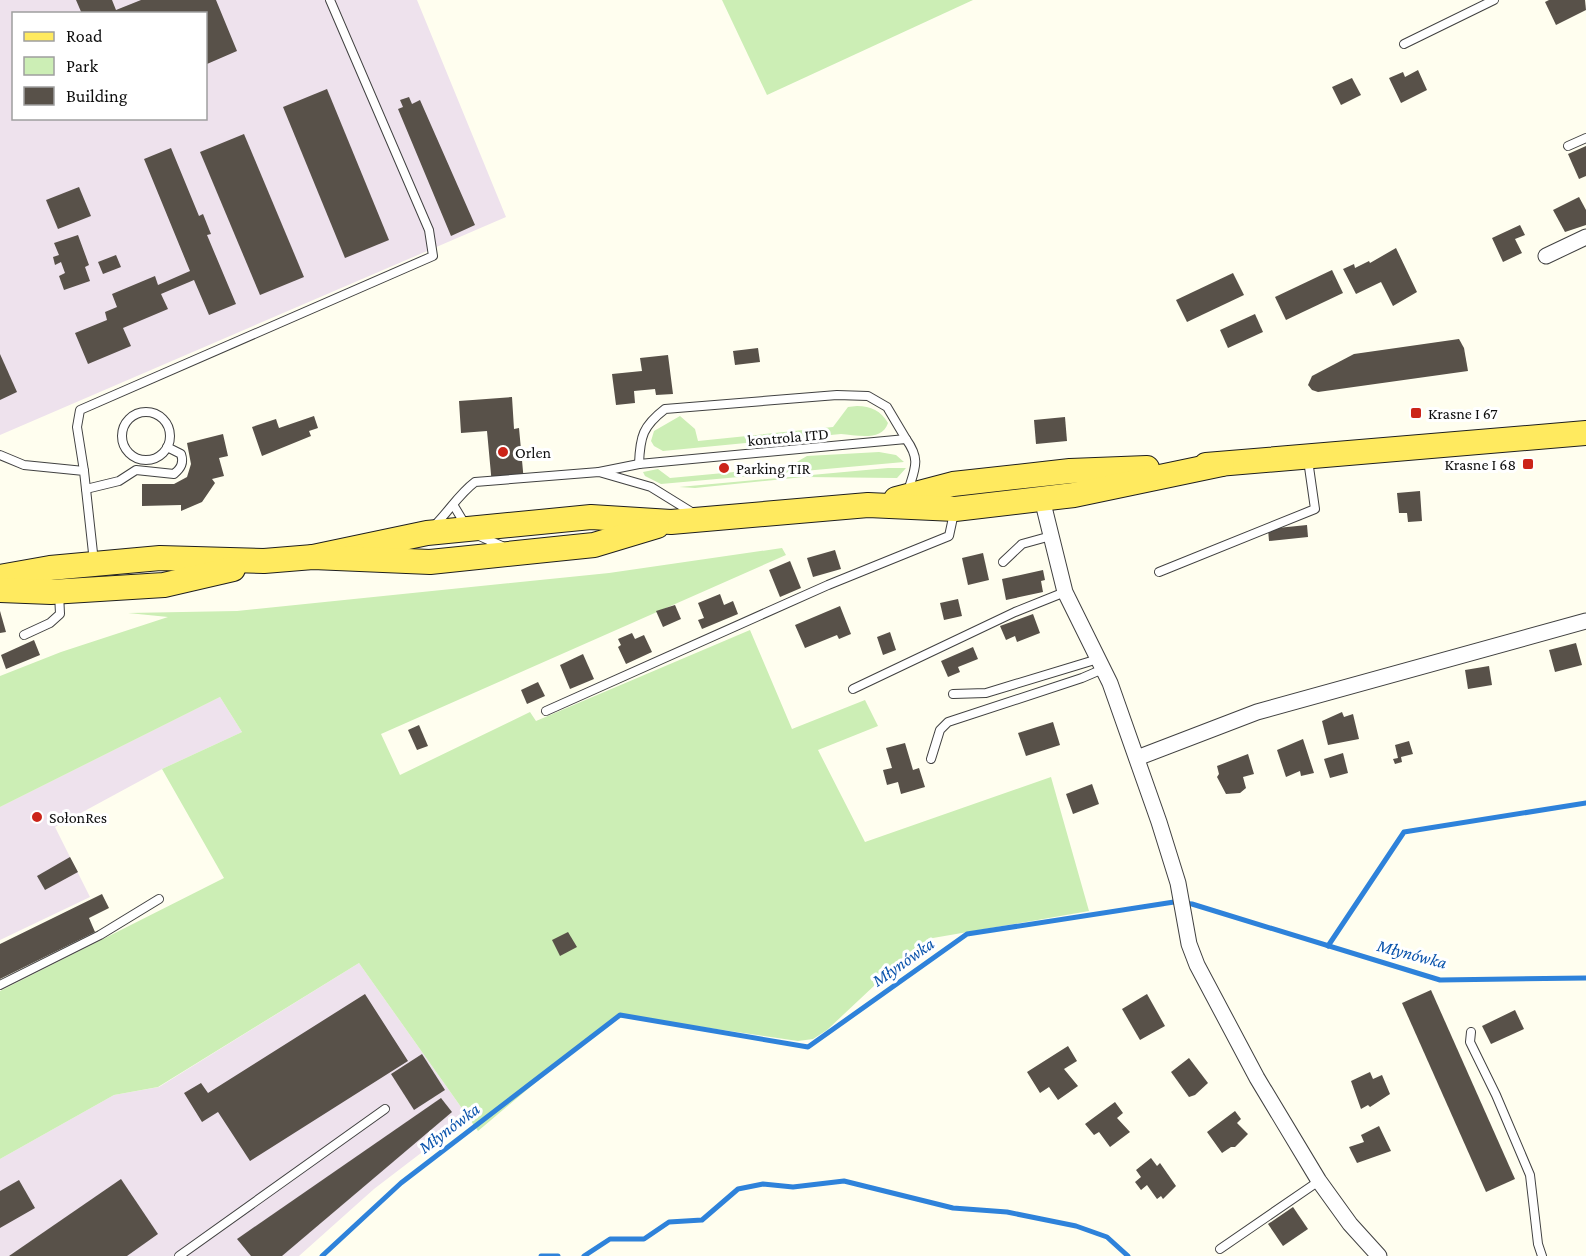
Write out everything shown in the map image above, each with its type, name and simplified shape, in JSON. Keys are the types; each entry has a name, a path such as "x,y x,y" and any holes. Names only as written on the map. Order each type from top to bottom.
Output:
{"main road":[{"path":"903,502 953,484 1061,472 1308,458 1586,433"},
{"path":"313,557 427,533 591,517 671,522 903,502 955,509 1042,499 1222,464"},
{"path":"0,590 59,592 160,558 264,561 313,557 430,562 594,545 671,522"},
{"path":"0,577 107,575 164,585 264,561"}],"street":[{"path":"1546,256 1586,237"},
{"path":"1042,499 1065,592 1100,664 1137,758 1179,883 1189,944 1211,993 1257,1078 1319,1181 1350,1224 1379,1256"},
{"path":"1137,758 1257,712 1586,621"}],"lane":[{"path":"107,575 86,489 77,427 80,410 433,256 429,230 330,0"},
{"path":"1404,44 1494,0"},
{"path":"1568,146 1586,138"},
{"path":"639,464 639,440 650,420 665,408 837,395 868,396 887,407 915,452 917,463 903,502"},
{"path":"147,413 154,414 161,418 169,430 167,447 152,459 138,459 131,455 123,443 124,428 133,417 147,413"},
{"name":"kontrola ITD","path":"599,472 639,464 906,439"},
{"path":"86,489 118,481 136,470 174,474 180,469 183,460 181,454 167,447"},
{"path":"0,455 24,465 84,471"},
{"path":"1159,572 1315,509 1308,458"},
{"path":"427,533 454,506 462,492 475,482 599,472 651,487 704,520"},
{"path":"454,506 468,528 482,538 519,552"},
{"path":"546,711 818,589 949,536 955,509"},
{"path":"1004,562 1022,544 1051,536"},
{"path":"24,635 56,619 60,614 59,592"},
{"path":"854,689 1016,612 1065,592"},
{"path":"953,694 986,693 1100,664"},
{"path":"931,759 940,730 948,722 1082,678 1100,664"},
{"path":"0,986 100,936 159,898"},
{"path":"1471,1032 1470,1042 1496,1095 1530,1175 1538,1244 1542,1256"},
{"path":"179,1256 385,1109"},
{"path":"1220,1250 1319,1181"}],"shaded area":[{"path":"0,0 417,0 506,217 0,435"},
{"name":"SołonRes","path":"220,697 242,732 162,769 55,827 90,897 0,940 0,807"},
{"path":"359,963 468,1117 374,1189 299,1256 0,1256 0,1159 114,1095 159,1087"}],"green space":[{"path":"722,0 973,0 767,95"},
{"path":"857,406 879,412 888,423 885,429 868,436 841,434 663,451 654,446 651,441 654,431 680,416 695,429 698,441 833,427 848,407"},
{"path":"879,452 896,455 904,462 661,484 645,476 643,472 658,469 670,478 788,467 807,456"},
{"path":"906,468 897,478 804,477 695,488 679,487"},
{"path":"782,548 786,555 381,734 400,775 530,712 536,721 750,630 792,729 865,700 878,726 818,750 865,842 1051,777 1089,911 933,938 908,954 827,1030 813,1039 798,1041 641,1018 620,1018 605,1024 478,1131 359,963 158,1087 114,1095 0,1159 0,991 224,878 162,769 242,732 220,697 0,807 0,676 61,652 168,617 128,613 237,611 609,573"}],"building":[{"path":"76,0 112,0 116,10 141,0 216,0 237,51 207,64 207,12 81,12"},
{"path":"1585,0 1586,10 1556,25 1545,2"},
{"path":"1418,70 1427,90 1401,103 1389,78 1403,72 1405,77"},
{"path":"1352,78 1361,95 1341,105 1332,87"},
{"path":"327,89 389,240 345,258 283,107"},
{"path":"409,97 412,104 420,100 475,225 451,236 398,109 403,107 400,100"},
{"path":"244,134 304,277 260,295 200,152"},
{"path":"1586,146 1586,176 1579,179 1568,154"},
{"path":"171,148 199,216 203,214 211,234 207,235 236,304 209,315 194,280 161,294 168,309 123,328 131,346 88,364 75,333 107,320 105,312 117,307 112,294 155,276 158,285 190,271 144,159"},
{"path":"79,187 91,216 58,229 46,200"},
{"path":"1579,197 1586,210 1586,225 1565,232 1553,210"},
{"path":"1520,225 1525,235 1515,239 1522,253 1503,262 1492,238"},
{"path":"78,235 89,265 85,267 90,281 64,290 59,276 65,273 61,262 55,265 53,257 59,255 54,243"},
{"path":"1396,248 1417,292 1393,306 1381,282 1356,294 1343,269 1354,264 1355,268 1369,261 1370,263"},
{"path":"116,255 121,267 103,274 98,262"},
{"path":"1332,270 1343,293 1286,320 1275,297"},
{"path":"1233,273 1244,295 1187,322 1176,300"},
{"path":"1255,314 1263,332 1228,348 1220,330"},
{"path":"1459,339 1464,348 1468,371 1318,392 1312,390 1308,385 1312,376 1354,354"},
{"path":"758,348 760,362 735,365 733,351"},
{"path":"0,354 17,392 0,400"},
{"path":"668,355 673,394 656,395 655,389 634,391 635,403 616,405 612,374 642,371 640,358"},
{"path":"512,397 514,429 519,428 524,482 492,485 487,431 461,433 459,401"},
{"path":"314,416 318,428 309,431 311,436 262,456 252,427 276,419 279,428"},
{"path":"1065,417 1067,441 1036,444 1034,420"},
{"path":"223,434 228,456 219,458 224,476 212,479 215,483 202,502 181,511 181,505 142,506 142,484 174,484 187,477 191,464 187,443"},
{"path":"1420,491 1422,521 1408,522 1407,513 1399,513 1397,493"},
{"path":"1307,525 1308,537 1269,541 1268,529"},
{"path":"835,550 841,569 813,577 807,558"},
{"path":"983,553 989,580 968,585 962,558"},
{"path":"790,561 801,588 780,597 769,570"},
{"path":"1043,570 1045,580 1041,581 1043,592 1006,600 1002,579"},
{"path":"720,594 724,605 733,601 738,614 702,629 698,620 704,618 698,603"},
{"path":"958,599 962,616 944,620 940,603"},
{"path":"675,605 681,619 663,627 656,611"},
{"path":"840,606 851,634 839,639 837,635 805,648 795,625"},
{"path":"0,611 6,632 0,633"},
{"path":"1033,614 1040,633 1017,642 1015,636 1006,640 1000,626"},
{"path":"890,632 896,650 883,655 877,637"},
{"path":"632,633 635,639 644,635 652,652 626,664 618,647 621,645 618,639"},
{"path":"34,640 40,655 6,669 1,655"},
{"path":"1576,643 1582,665 1555,672 1549,650"},
{"path":"973,647 978,659 958,667 960,672 948,677 941,661"},
{"path":"583,654 594,679 570,689 560,665"},
{"path":"1489,666 1492,685 1468,689 1465,670"},
{"path":"538,682 545,696 527,704 521,690"},
{"path":"1342,712 1344,717 1353,714 1359,739 1328,745 1322,721"},
{"path":"1053,722 1060,745 1026,756 1018,733"},
{"path":"419,725 428,746 417,750 408,730"},
{"path":"1303,739 1314,773 1301,776 1300,771 1286,777 1277,750"},
{"path":"1409,741 1413,754 1401,757 1402,762 1395,764 1393,759 1398,758 1395,745"},
{"path":"905,743 913,770 919,768 925,787 901,794 898,782 887,785 883,770 892,768 886,748"},
{"path":"1343,753 1348,773 1330,778 1324,759"},
{"path":"1248,754 1254,774 1243,777 1246,788 1240,793 1226,794 1217,777 1219,774 1217,766"},
{"path":"1092,784 1099,804 1073,814 1066,794"},
{"path":"70,857 78,872 45,890 37,876"},
{"path":"102,894 109,908 89,918 95,932 0,979 0,944"},
{"path":"568,932 577,947 560,956 552,940"},
{"path":"1431,990 1515,1179 1486,1192 1402,1003"},
{"path":"365,994 408,1061 250,1161 218,1112 202,1122 184,1093 201,1083 208,1093"},
{"path":"1147,994 1165,1026 1140,1040 1122,1009"},
{"path":"1515,1010 1524,1029 1491,1044 1482,1026"},
{"path":"1068,1046 1077,1061 1064,1069 1078,1086 1058,1100 1049,1087 1040,1093 1027,1072"},
{"path":"422,1054 445,1090 414,1110 391,1074"},
{"path":"1189,1058 1208,1083 1195,1095 1189,1097 1171,1072"},
{"path":"1370,1072 1373,1079 1382,1075 1390,1094 1370,1107 1368,1105 1361,1109 1351,1081"},
{"path":"441,1098 452,1112 282,1256 251,1256 237,1239"},
{"path":"1115,1102 1123,1113 1117,1118 1130,1132 1110,1147 1099,1132 1094,1135 1085,1124"},
{"path":"1235,1111 1241,1119 1237,1123 1248,1134 1235,1147 1222,1153 1207,1132"},
{"path":"1379,1126 1391,1151 1357,1163 1349,1147 1364,1142 1361,1135"},
{"path":"1151,1158 1157,1166 1160,1163 1176,1186 1163,1199 1161,1196 1157,1199 1147,1185 1141,1190 1135,1182 1141,1177 1136,1170"},
{"path":"121,1179 158,1234 127,1256 9,1256"},
{"path":"19,1180 35,1208 0,1228 0,1191"},
{"path":"1293,1207 1308,1229 1283,1246 1268,1224"}],"waterway":[{"path":"1328,946 1404,832 1586,803"},
{"name":"Młynówka","path":"322,1256 401,1183 620,1015 808,1047 967,934 1174,902 1192,904 1440,980 1586,978"},
{"path":"584,1256 610,1239 644,1239 669,1222 702,1220 738,1189 763,1184 793,1187 844,1181 953,1208 1007,1212 1076,1226 1107,1237 1128,1256"},
{"path":"541,1256 558,1256"}],"place":[{"name":"Krasne I 67","path":"1416,413"},
{"name":"Orlen","path":"503,452"},
{"name":"Krasne I 68","path":"1528,464"},
{"name":"Parking TIR","path":"724,468"},
{"name":"SołonRes","path":"37,817"}]}
